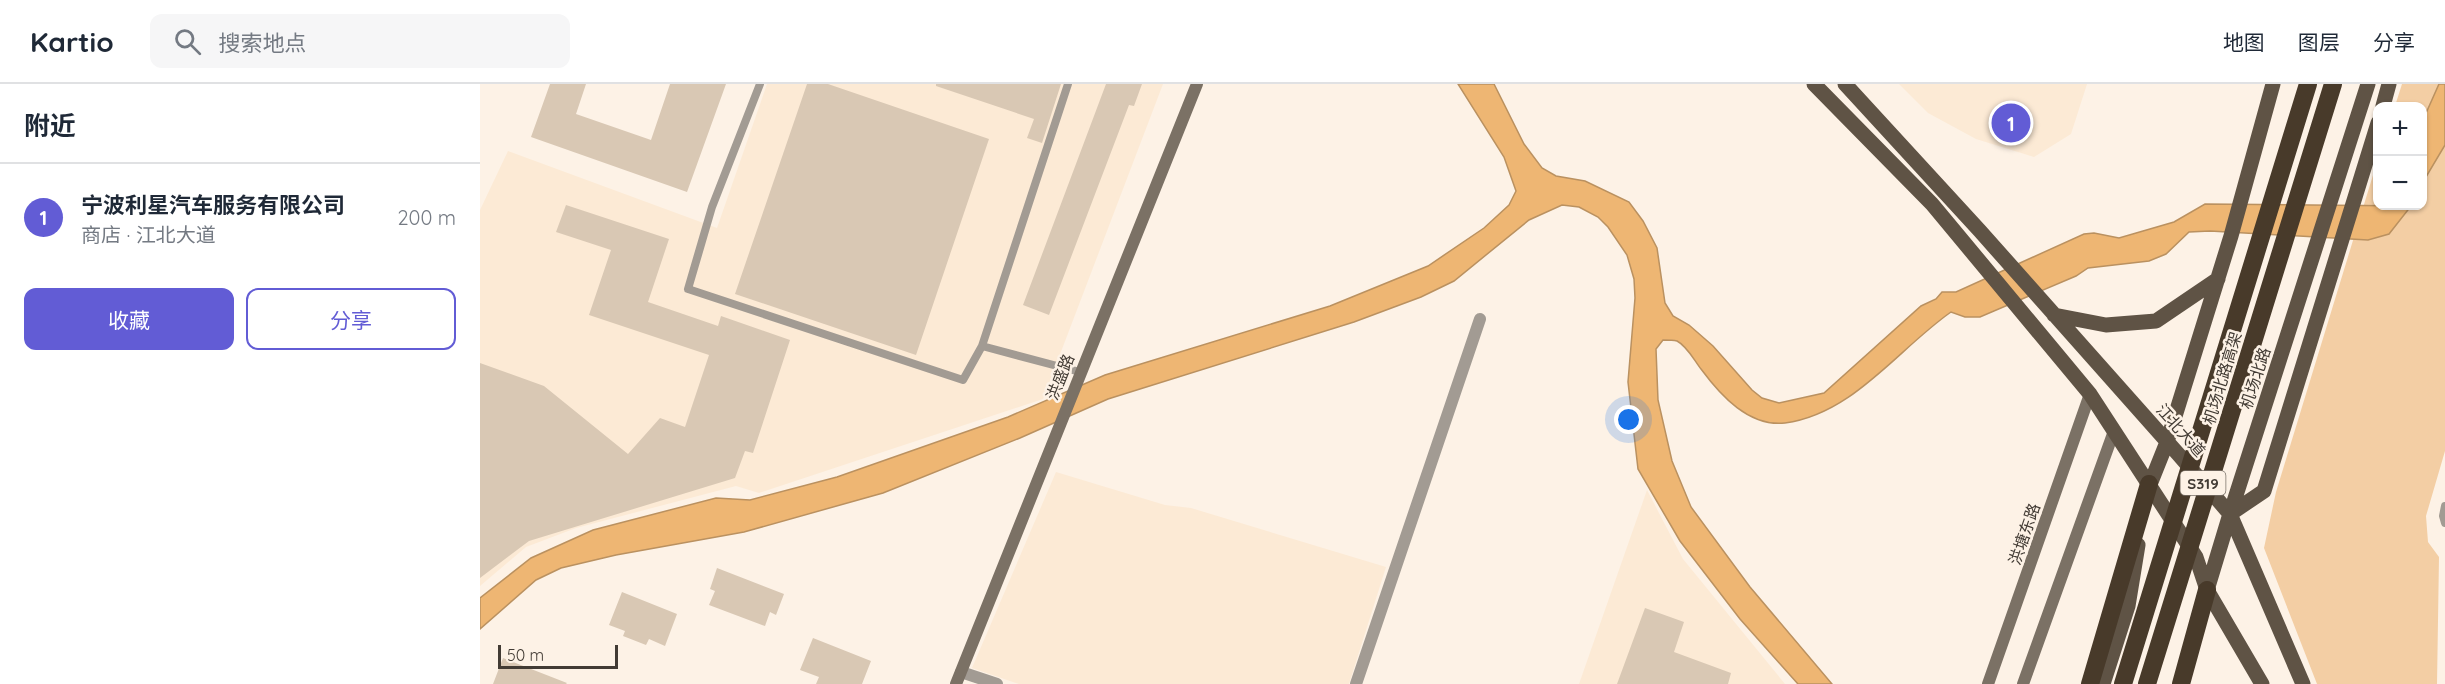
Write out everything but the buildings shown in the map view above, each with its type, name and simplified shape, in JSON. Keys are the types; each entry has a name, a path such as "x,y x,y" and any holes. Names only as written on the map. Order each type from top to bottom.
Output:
{"highway":[{"name":"机场北路高架","path":"2123,684 2308,84"},
{"name":"机场北路高架","path":"2147,684 2333,84"},
{"path":"2090,684 2149,484"},
{"path":"2179,684 2207,590"}],"main road":[{"name":"S319","path":"1814,84 1932,204 2090,394 2196,557 2207,590 2262,684"},
{"name":"江北大道","path":"1845,84 1980,231 2230,514 2303,684"},
{"path":"2103,684 2128,606 2149,484 2167,442 2218,279 2273,84"},
{"name":"机场北路","path":"2207,590 2368,84"},
{"path":"2383,102 2389,84"},
{"path":"2230,514 2264,491 2373,139"},
{"path":"2053,314 2106,325 2156,321 2218,279"}],"street":[{"name":"洪盛路","path":"956,684 1197,84"},
{"path":"1356,684 1480,319"},
{"name":"洪塘东路","path":"1988,684 2090,394"},
{"path":"2023,684 2114,431"},
{"path":"961,672 997,684"}],"lane":[{"path":"760,84 712,207 688,289 963,380 982,346 1068,84"},
{"path":"982,346 1080,372"},
{"path":"2445,506 2443,516 2445,523"}],"shaded area":[{"path":"767,84 1163,84 1043,399 759,493 736,486 576,528 526,547 480,586 480,210 508,151 717,228"},
{"path":"1458,84 1494,84 1524,144 1542,168 1556,176 1585,181 1629,202 1643,221 1657,248 1665,303 1673,316 1689,325 1713,346 1752,390 1762,398 1779,403 1824,393 1921,306 1936,299 1942,292 1956,292 2084,234 2094,233 2119,238 2174,222 2205,204 2373,206 2373,210 2408,210 2389,234 2368,240 2210,231 2189,232 2166,254 2149,261 2088,268 2076,276 1980,317 1965,317 1951,312 1853,394 1809,417 1785,423 1760,420 1737,408 1709,379 1684,346 1677,341 1663,340 1656,349 1658,400 1672,461 1691,507 1750,587 1832,684 1798,684 1740,619 1680,541 1638,469 1628,382 1635,298 1634,279 1627,255 1608,227 1598,217 1579,207 1562,205 1529,220 1454,281 1421,297 1354,322 1108,399 1020,438 883,493 744,532 616,555 561,568 536,580 480,629 480,598 531,558 593,530 716,498 750,500 837,477 1008,417 1105,375 1330,306 1428,266 1484,228 1509,205 1516,191 1504,157"},
{"path":"1899,84 2087,84 2071,134 2034,157 1976,139 1928,113"},
{"path":"2402,84 2445,84 2445,451 2426,516 2428,542 2439,557 2437,684 2317,684 2264,548 2276,492 2373,175 2373,210 2427,210 2427,102 2396,102"},
{"path":"2439,84 2445,84 2445,145 2427,175 2427,156 2427,111"},
{"path":"1056,472 1165,505 1191,508 1386,567 1349,684 1019,684 972,668"},
{"path":"1647,490 1683,559 1785,684 1579,684"}],"place":[{"name":"宁波利星汽车服务有限公司","path":"2011,123"}]}
